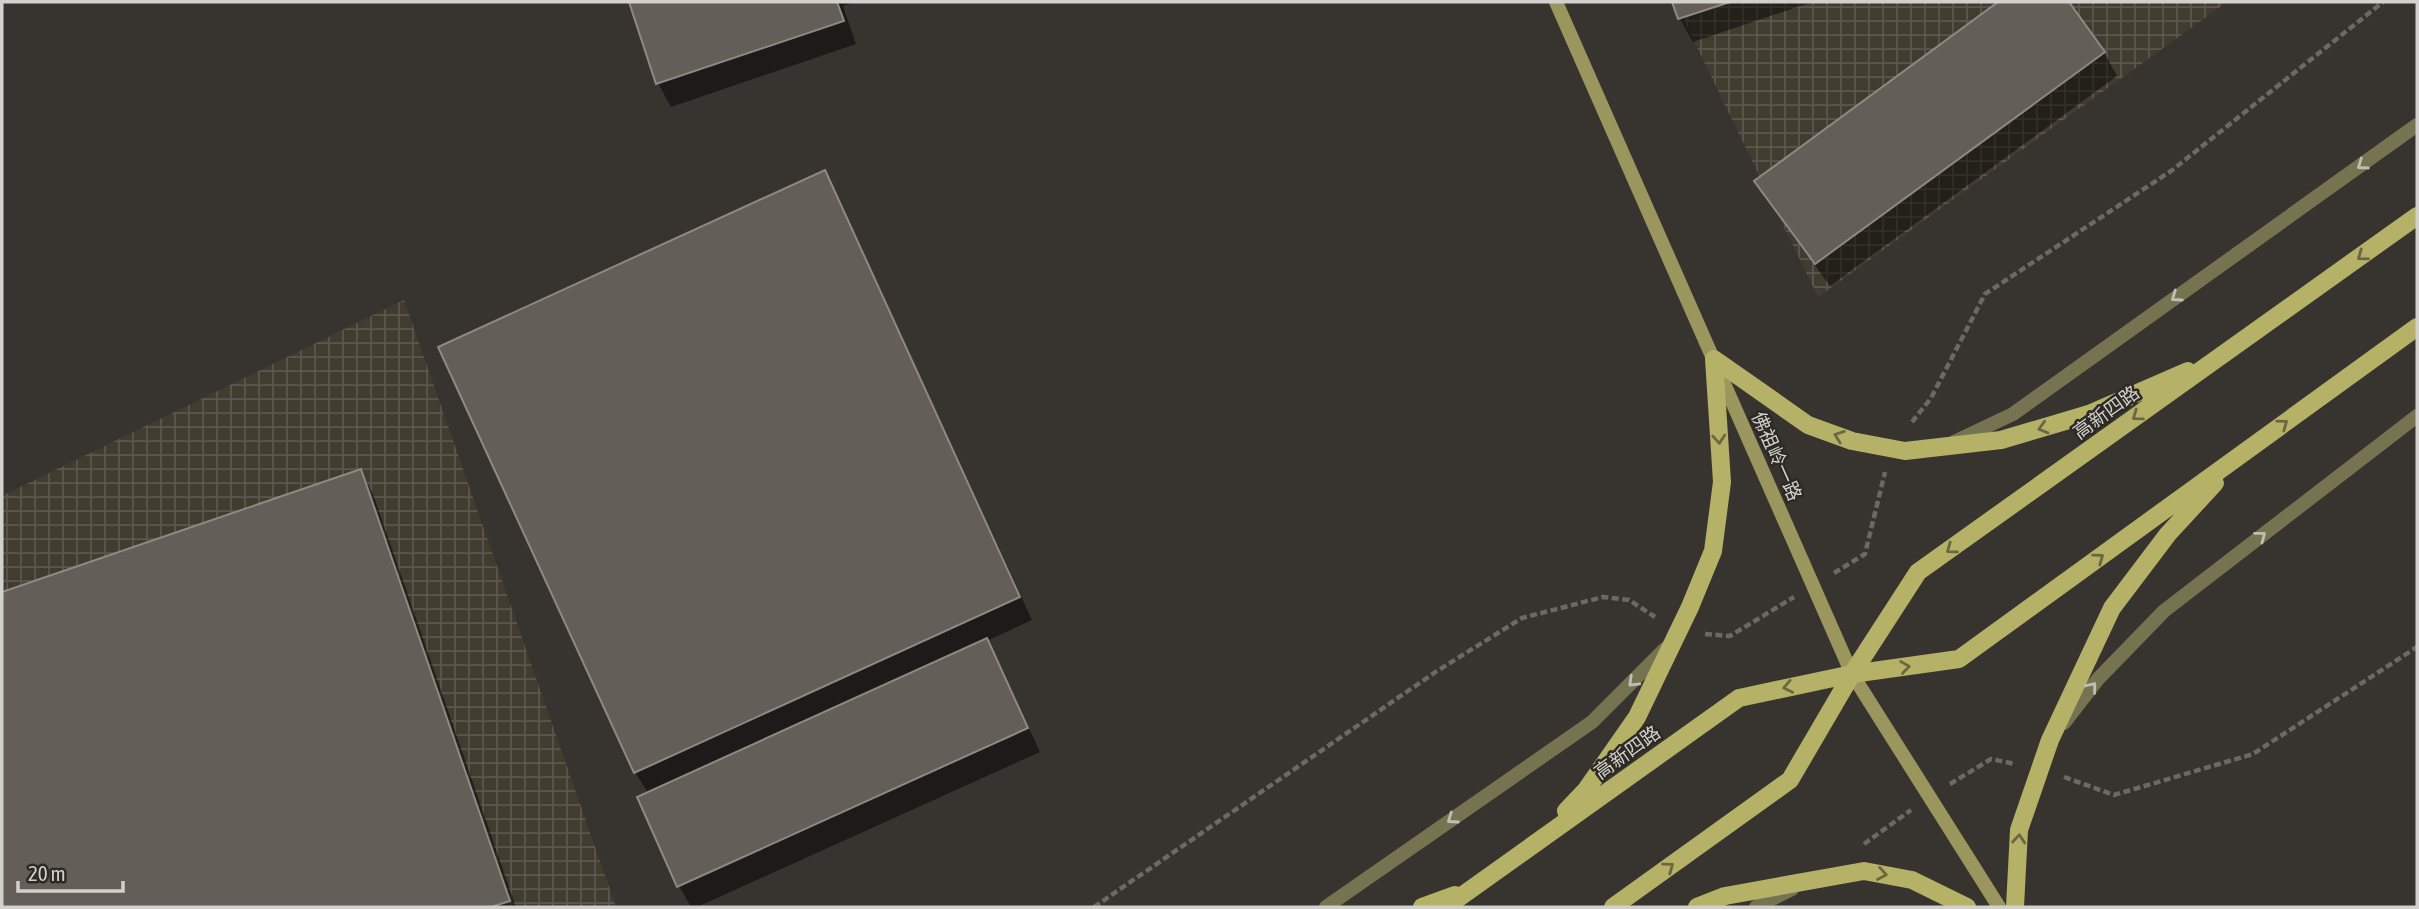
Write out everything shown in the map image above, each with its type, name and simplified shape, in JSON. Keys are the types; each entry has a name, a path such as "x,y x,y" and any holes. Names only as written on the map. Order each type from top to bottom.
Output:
{"main road":[{"name":"高新四路","path":"1613,907 1790,780 1852,674 1918,572 2417,216"},
{"name":"高新四路","path":"1446,907 1739,698 1852,674 1959,659 2417,327"},
{"path":"1714,359 1808,425 1852,441 1905,451 2001,440 2089,414 2220,357"},
{"path":"1531,846 1586,790 1637,717 1713,551 1722,482 1714,359"},
{"path":"2015,907 2019,830 2050,740 2112,608 2168,534 2241,455"},
{"path":"1698,907 1725,895 1864,871 1912,880 1967,907"},
{"path":"1422,907 1472,889"}],"street":[{"name":"佛祖岭一路","path":"1556,2 1852,674 1999,907"}],"lane":[{"path":"1905,451 1960,440 2013,414 2417,125"},
{"path":"2050,740 2098,679 2164,611 2417,416"},
{"path":"1326,907 1592,722 1661,655 1678,631"},
{"path":"1756,907 1815,879"}],"path":[{"path":"1835,876 1845,858 1930,797 1991,759 2040,768 2114,795 2253,754 2417,647"}],"shaded area":[{"path":"1675,2 2227,2 1818,297"},
{"path":"404,300 616,907 2,907 2,496"}],"building":[{"path":"629,2 837,2 844,21 656,84"},
{"path":"1672,2 1730,2 1678,19"},
{"path":"1998,2 2069,2 2105,52 1815,264 1754,181"},
{"path":"825,170 1020,597 634,773 438,347"},
{"path":"361,469 510,901 491,907 2,907 2,592"},
{"path":"987,638 1028,728 677,887 637,797"}]}
